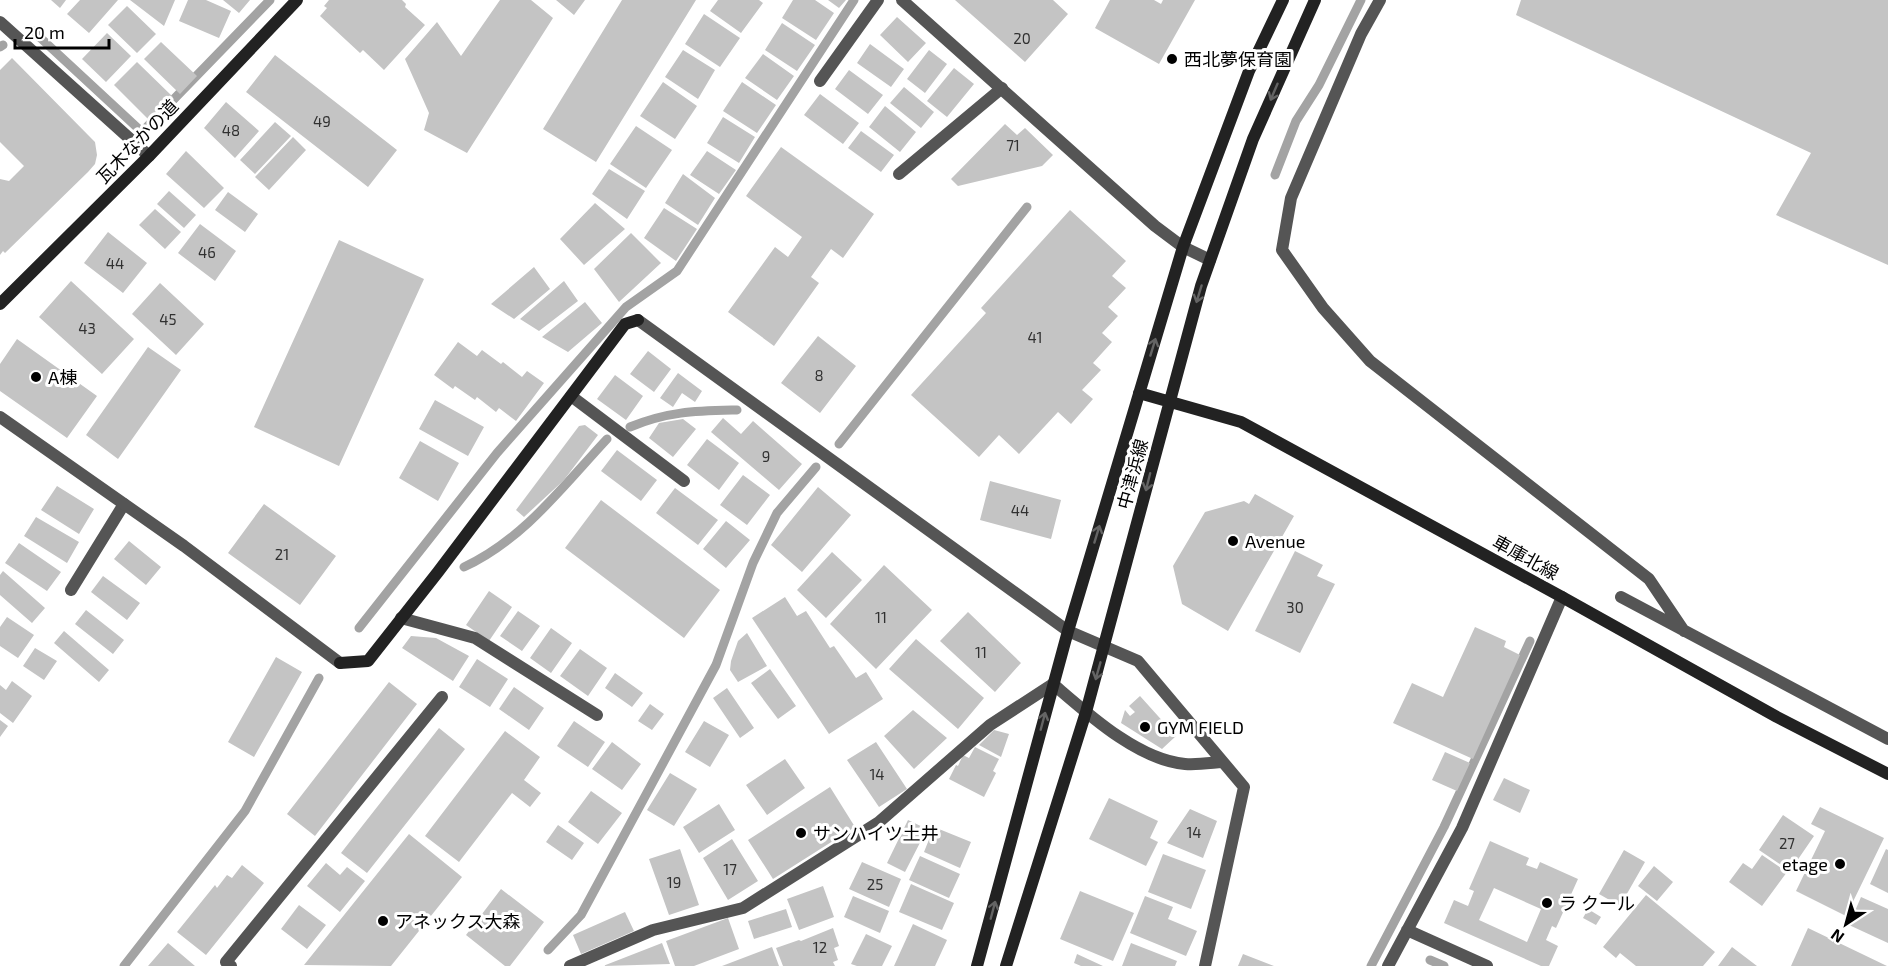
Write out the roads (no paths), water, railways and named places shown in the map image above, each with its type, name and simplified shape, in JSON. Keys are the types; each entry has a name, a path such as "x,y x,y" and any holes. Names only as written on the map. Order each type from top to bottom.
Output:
{"street":[{"name":"瓦木なかの道","path":"0,304 149,156 297,0"},
{"path":"820,81 878,0"},
{"path":"902,0 1155,226 1183,247 1210,260"},
{"name":"中津浜線","path":"977,966 1068,631 1183,247 1249,72 1283,0"},
{"name":"中津浜線","path":"1006,966 1086,712 1186,337 1210,260 1253,139 1315,0"},
{"path":"1380,0 1361,34 1291,198 1282,250 1323,308 1370,361 1649,579 1684,631"},
{"path":"0,22 149,156"},
{"path":"899,174 1002,88"},
{"path":"0,417 184,546 340,663 368,661 625,324 638,320 1068,631 1138,661 1244,787 1205,966"},
{"name":"車庫北線","path":"1139,393 1241,422 1776,717 1888,774"},
{"path":"571,396 684,481"},
{"path":"71,590 124,504"},
{"path":"1388,966 1462,828 1562,597"},
{"path":"1621,597 1888,739"},
{"path":"401,618 475,639 597,715"},
{"path":"570,966 653,930 743,908 879,822 990,725 1053,684 1106,728 1160,760 1187,765 1222,762"},
{"path":"231,966 226,962 442,697"},
{"path":"1407,930 1487,966"}],"waterway":[{"path":"33,31 142,132 270,0"},
{"path":"359,628 497,453 626,307 677,271 854,0"},
{"path":"1275,175 1296,121 1319,85 1361,0"},
{"path":"839,444 1027,207"},
{"path":"630,427 670,415 737,410"},
{"path":"464,567 485,556 524,527 607,439"},
{"path":"548,950 581,915 716,665 753,563 777,513 816,467"},
{"path":"1371,966 1444,827 1530,641"},
{"path":"124,966 245,811 319,678"},
{"path":"1430,960 1444,966"}],"place":[{"name":"西北夢保育園","path":"1172,59"},
{"name":"A棟","path":"36,377"},
{"name":"Avenue","path":"1233,541"},
{"name":"GYM FIELD","path":"1145,727"},
{"name":"サンハイツ土井","path":"801,833"},
{"name":"etage","path":"1840,864"},
{"name":"ラ クール","path":"1547,903"},
{"name":"アネックス大森","path":"383,921"}]}
